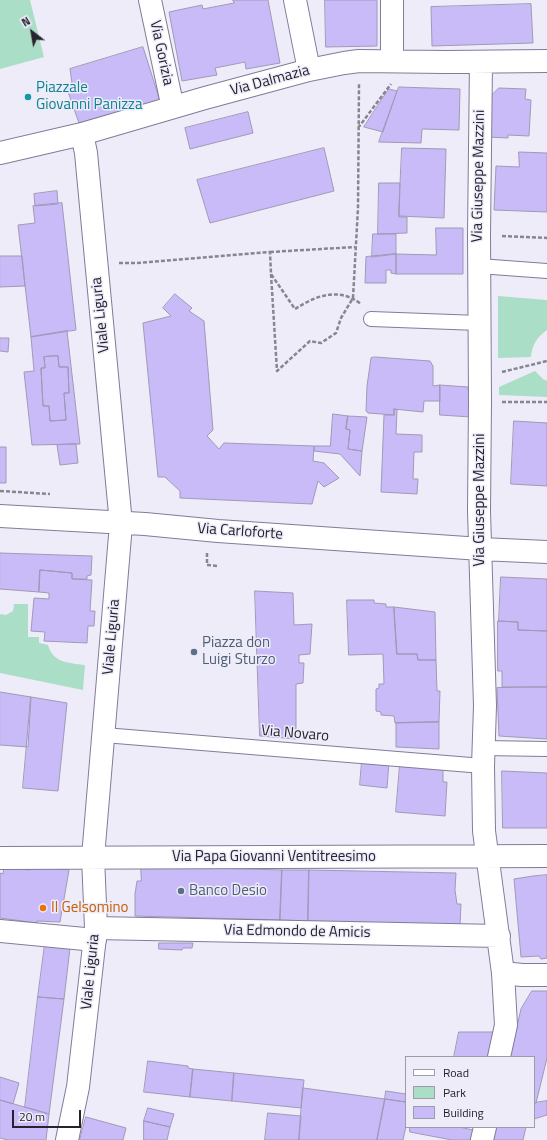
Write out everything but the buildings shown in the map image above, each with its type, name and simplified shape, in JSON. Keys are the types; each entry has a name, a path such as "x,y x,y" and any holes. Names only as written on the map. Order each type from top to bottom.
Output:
{"street":[{"name":"Via Gorizia","path":"150,0 174,107"},
{"path":"295,0 309,70"},
{"path":"392,0 400,62"},
{"name":"Via Dalmazia","path":"0,153 82,134 309,70 359,61 547,61"},
{"name":"Via Giuseppe Mazzini","path":"481,62 478,235 480,372 479,511 485,706 483,757 484,831 503,973"},
{"name":"Viale Liguria","path":"67,1140 78,1087 95,934 93,857 121,524 86,153 82,134"},
{"name":"Via Carloforte","path":"0,516 121,524 145,524 218,531 481,549 547,552"},
{"name":"Via Papa Giovanni Ventitreesimo","path":"0,858 547,856"},
{"name":"Via Edmondo de Amicis","path":"0,931 95,934 499,936"},
{"path":"499,1056 506,1025 503,973 547,975"},
{"path":"482,1140 485,1128"}],"lane":[{"path":"479,266 547,271"},
{"path":"371,320 479,323"},
{"name":"Via Novaro","path":"104,735 483,757 547,750"}],"path":[{"path":"270,252 277,370 310,341 321,343 336,333 341,318 353,298 358,208 357,128 359,61"},
{"path":"357,128 400,62"},
{"path":"478,235 547,238"},
{"path":"96,264 137,263 270,252 355,247"},
{"path":"271,274 295,308 322,295 339,294 353,298 363,305 371,320"},
{"path":"480,372 499,372 547,361"},
{"path":"480,401 547,402"}],"green space":[{"path":"0,0 30,0 44,57 0,69"},
{"path":"498,296 547,300 547,330 540,335 531,357 498,358"},
{"path":"535,371 547,381 547,397 499,395 499,387"},
{"path":"14,604 28,604 28,637 39,637 39,643 48,645 50,651 62,661 85,665 83,690 0,673 0,614 6,615 13,611"}],"place":[{"name":"Piazzale Giovanni Panizza","path":"28,97"},
{"name":"Piazza don Luigi Sturzo","path":"194,652"},
{"name":"Banco Desio","path":"181,891"},
{"name":"Il Gelsomino","path":"43,908"}]}
